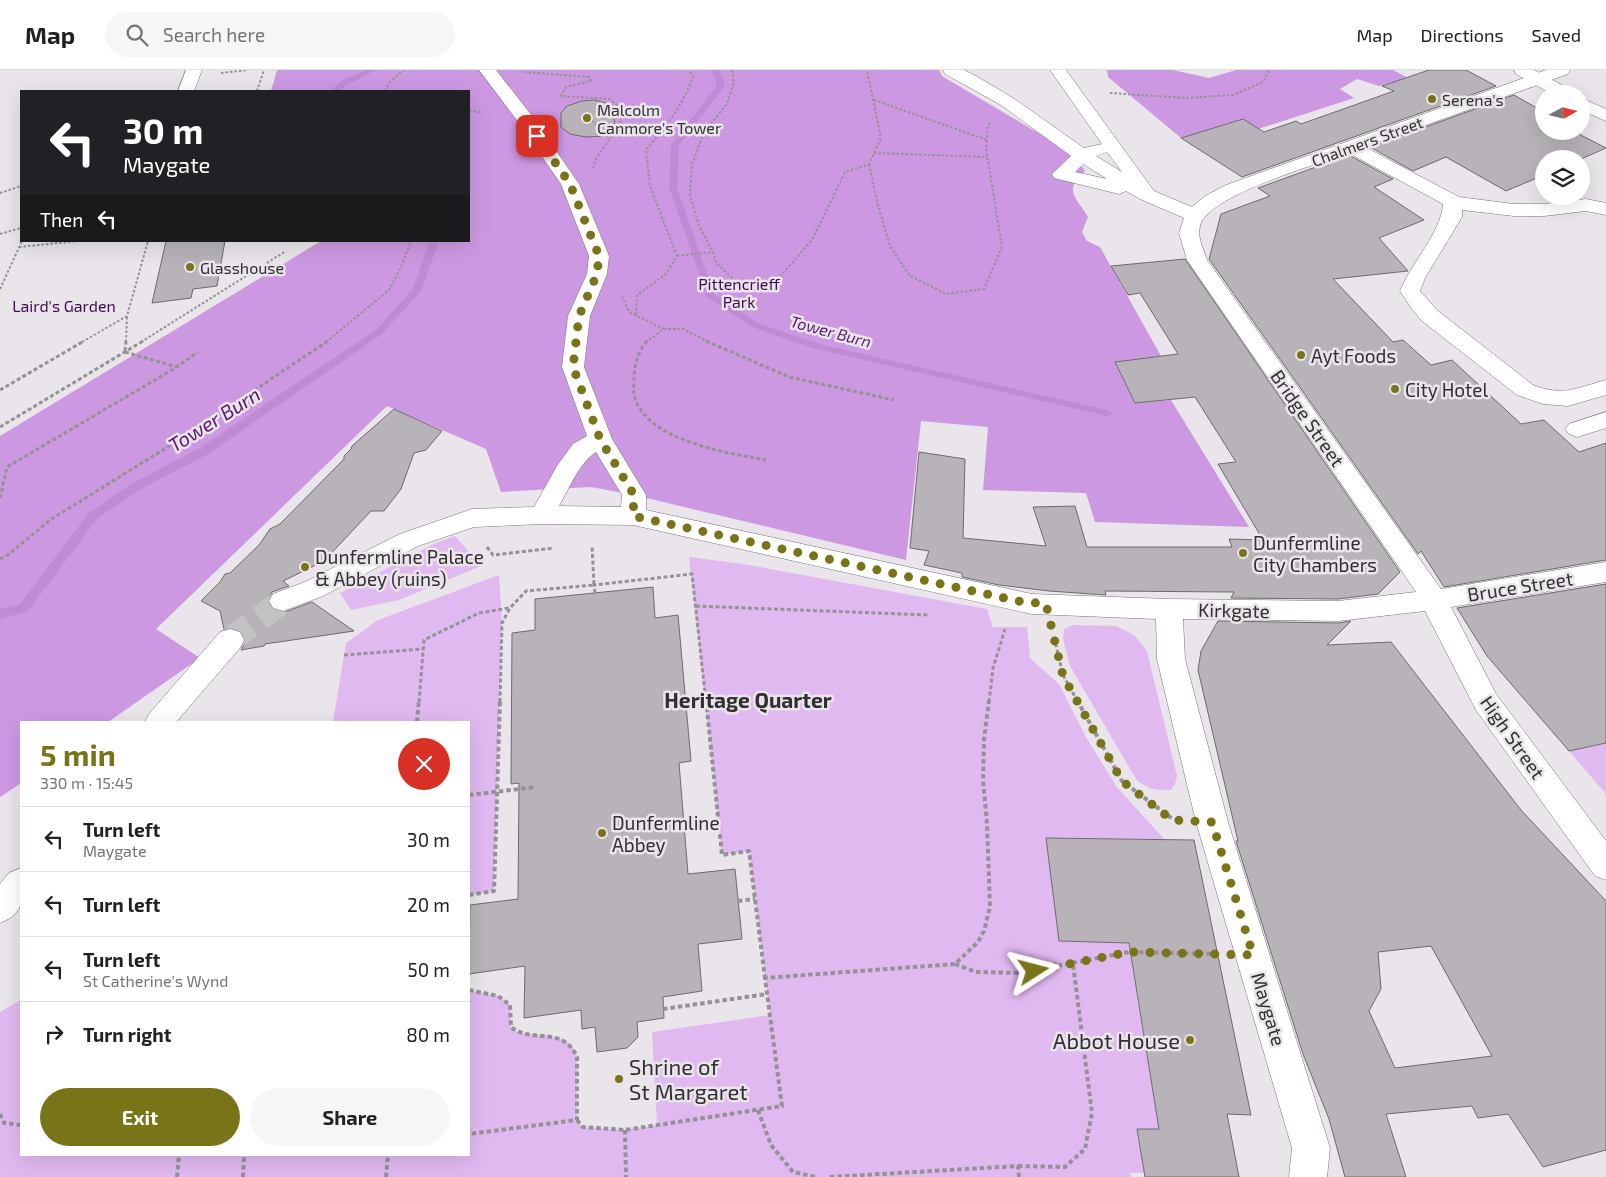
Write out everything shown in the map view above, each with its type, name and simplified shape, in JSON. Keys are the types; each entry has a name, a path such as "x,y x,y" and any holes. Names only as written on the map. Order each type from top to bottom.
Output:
{"street":[{"path":"186,90 194,70"},
{"path":"951,70 973,80 1016,106 1083,156 1192,224"},
{"path":"1058,70 1148,195"},
{"name":"Chalmers Street","path":"1192,224 1214,198 1233,189 1506,92 1530,74 1562,70"},
{"path":"489,73 526,120 570,184 599,256 597,274 579,316 573,367 600,439 634,495 633,516"},
{"path":"1530,74 1549,85"},
{"path":"1590,108 1606,116"},
{"path":"1114,147 1096,150 1083,156 1061,174 1148,195"},
{"path":"1351,147 1453,202 1478,207 1514,210 1544,210 1586,205 1606,209"},
{"path":"1453,202 1452,216 1410,291 1419,305 1430,316 1525,390 1543,397 1568,399 1606,387"},
{"name":"Bridge Street","path":"1192,224 1197,260 1435,600"},
{"path":"1577,429 1606,420"},
{"path":"542,515 566,472 582,450 600,439"},
{"name":"Kirkgate","path":"283,601 314,589 409,540 472,518 542,515 633,516 1039,604 1169,609 1338,611 1435,600"},
{"name":"Bruce Street","path":"1435,600 1606,572"},
{"name":"High Street","path":"1435,600 1486,702 1606,866"},
{"name":"Maygate","path":"1169,609 1171,659 1212,822 1311,1148 1308,1177"},
{"path":"160,721 230,640"},
{"path":"0,908 20,884"}],"path":[{"path":"257,90 264,70"},
{"path":"386,90 390,82 404,70"},
{"path":"677,256 650,186 646,150 689,92 694,76 688,70"},
{"path":"732,70 734,82 727,104 704,132 692,165 690,195 699,226 713,252 716,263 738,283 776,281 812,240 844,172 869,164 881,138 867,70"},
{"path":"489,73 525,72 589,77 591,81 566,87 561,96 610,99 617,105 621,124 611,136 605,136 589,117"},
{"path":"873,99 987,140"},
{"path":"874,154 987,157"},
{"path":"0,193 20,186"},
{"path":"0,234 20,228"},
{"path":"0,289 22,242"},
{"path":"19,247 68,242"},
{"path":"125,352 127,316 148,242"},
{"path":"0,559 8,555 50,520 116,477 195,430 338,334 389,290 411,242"},
{"path":"0,427 173,323 286,251"},
{"path":"677,256 713,252"},
{"path":"677,256 665,275 637,295 636,315 664,329 683,329 724,350 789,377 894,400"},
{"path":"0,390 127,316"},
{"path":"664,329 647,340 637,354 631,385 639,409 653,422 675,436 707,447 766,460"},
{"path":"125,352 177,367"},
{"path":"0,498 6,467 177,367 198,352"},
{"path":"592,549 595,593"},
{"path":"470,895 494,892 502,623 510,608 526,591 692,574 722,854 749,851 782,1106 625,1130 582,1127 577,1120 577,1057 575,1048 567,1041 517,1032 511,1027 510,1005 498,996 470,990"},
{"path":"1039,604 1063,676 1122,781 1172,820 1212,822"},
{"path":"696,606 931,615"},
{"path":"417,721 424,640 479,613 510,608"},
{"path":"955,964 978,942 984,932 990,907 987,823 983,780 984,740 993,668 1008,622"},
{"path":"344,656 423,650"},
{"path":"470,796 536,787"},
{"path":"738,902 755,899"},
{"path":"765,978 955,964 976,972 1020,973 1129,952 1253,955"},
{"path":"830,1177 1018,1166 1065,1167 1085,1149 1092,1113 1073,964"},
{"path":"663,1010 767,994"},
{"path":"758,1110 771,1145 793,1172 816,1177"},
{"path":"0,1114 4,1123 20,1125"},
{"path":"470,1134 577,1120"},
{"path":"625,1130 626,1177"},
{"path":"177,1177 178,1156"},
{"path":"243,1177 244,1156"},
{"path":"386,1177 388,1156"},
{"path":"1018,1166 1019,1177"}],"shaded area":[{"path":"455,536 481,566 399,600 351,610 340,593 436,543"},
{"path":"689,557 743,564 987,609 993,627 1027,627 1030,658 1059,684 1086,737 1116,786 1164,839 1047,838 1059,941 1135,943 1132,965 1159,1129 1137,1129 1144,1173 1130,1173 1131,1177 0,1177 0,1012 20,1001 20,1156 470,1156 470,990 498,996 510,1005 511,1027 517,1032 561,1039 574,1049 577,1057 577,1120 583,1127 625,1130 657,1125 652,1032 770,1015 749,851 722,855"},
{"path":"499,575 502,623 494,891 470,895 470,721 333,721 346,643 378,620"},
{"path":"1073,625 1116,626 1134,635 1147,651 1177,776 1171,790 1152,789 1136,779 1070,666 1063,639 1064,629"},
{"path":"1606,743 1606,794 1569,751"}],"green space":[{"name":"Pittencrieff Park","path":"277,70 939,70 942,76 1074,154 1085,171 1074,184 1073,189 1076,199 1088,217 1082,232 1087,241 1100,247 1161,356 1115,362 1135,403 1171,400 1249,527 1095,522 1086,493 983,490 988,427 921,421 906,560 634,495 591,487 501,492 486,449 387,406 156,629 200,658 109,721 20,721 20,784 0,797 0,436 319,242 470,242 470,90 271,90"},
{"path":"1107,70 1173,70 1209,78 1236,70 1393,70 1408,78 1379,86 1357,79 1340,89 1354,98 1258,129 1243,119 1181,138 1108,77"}],"building":[{"path":"1429,70 1466,70 1496,86 1242,177 1181,138 1243,119 1264,132 1296,121 1301,124 1394,91 1382,86"},
{"path":"1514,95 1535,107 1535,140 1590,140 1606,148 1590,155 1590,150 1535,150 1535,179 1506,191 1446,157 1413,171 1370,147"},
{"name":"Malcolm Canmore's Tower","path":"594,100 610,104 615,123 605,136 586,137 570,134 561,127 561,113 567,106 582,101"},
{"path":"1349,155 1393,179 1374,187 1424,220 1379,238 1408,271 1333,279 1393,342 1403,340 1431,365 1452,360 1521,424 1544,420 1579,452 1606,443 1606,560 1444,587 1421,551 1418,554 1209,259 1221,214 1270,196 1258,188"},
{"name":"Glasshouse","path":"166,242 225,242 217,286 193,289 191,298 152,303"},
{"path":"1185,259 1400,572 1378,594 1338,599 1231,598 1234,592 1105,591 1106,595 1049,591 999,585 962,577 962,573 924,565 929,551 910,548 919,452 965,459 963,538 1046,546 1033,507 1075,506 1087,547 1232,547 1229,539 1263,540 1218,464 1236,462 1195,397 1135,403 1115,362 1178,354 1140,293 1128,295 1111,266"},
{"path":"394,409 442,431 426,450 414,453 401,489 384,511 371,511 324,561 283,581 289,586 272,592 267,600 271,609 282,613 312,602 354,631 265,644 264,646 241,650 246,641 242,631 231,627 224,629 220,611 201,601 220,582 225,574 230,573 259,545 270,529 280,524 344,459 344,456 352,446"},
{"path":"1606,584 1606,743 1569,751 1487,656 1457,608"},
{"name":"Dunfermline Abbey","path":"653,587 655,618 678,615 691,761 679,763 688,874 735,869 742,939 698,944 702,991 663,997 664,1018 637,1022 638,1037 627,1048 597,1052 595,1027 582,1029 581,1010 524,1018 525,966 470,974 470,905 518,899 519,783 511,784 512,633 535,630 535,599"},
{"path":"1218,621 1338,623 1351,621 1327,645 1391,642 1521,810 1606,901 1606,1150 1543,1167 1508,1114 1478,1118 1472,1106 1386,1114 1406,1177 1345,1177 1329,1119 1303,1054 1236,841 1238,841 1198,670 1201,651","holes":["1431,946 1492,1056 1395,1068 1369,1011 1381,989 1378,952"]},
{"path":"1046,838 1194,840 1251,1115 1227,1114 1239,1177 1145,1177 1137,1129 1159,1129 1129,943 1059,941"}],"waterway":[{"name":"Tower Burn","path":"336,90 344,83 372,70"},
{"name":"Tower Burn","path":"715,70 721,86 675,145 673,187 710,295 755,325 816,346 1107,413"},
{"name":"Tower Burn","path":"0,614 24,608 93,516 135,487 204,451 379,332 416,291 435,242"}],"tunnel":[{"path":"230,640 283,601"}],"place":[{"name":"Serena's","path":"1432,99"},
{"name":"Malcolm Canmore's Tower","path":"587,118"},
{"name":"Glasshouse","path":"190,267"},
{"name":"Ayt Foods","path":"1301,355"},
{"name":"City Hotel","path":"1395,389"},
{"name":"Dunfermline City Chambers","path":"1243,553"},
{"name":"Dunfermline Palace & Abbey (ruins)","path":"305,567"},
{"name":"Dunfermline Abbey","path":"602,833"},
{"name":"Abbot House","path":"1190,1040"},
{"name":"Shrine of St Margaret","path":"619,1079"}],"district":[{"name":"Heritage Quarter","path":"748,699"}],"route":[{"path":"537,136 570,184 599,256 597,274 579,316 573,367 600,439 634,495 633,516 656,523 1032,604 1046,604 1063,676 1122,781 1172,820 1212,822 1253,955 1129,952 1034,971"}],"park label":[{"name":"Laird's Garden","path":"64,305"}]}
